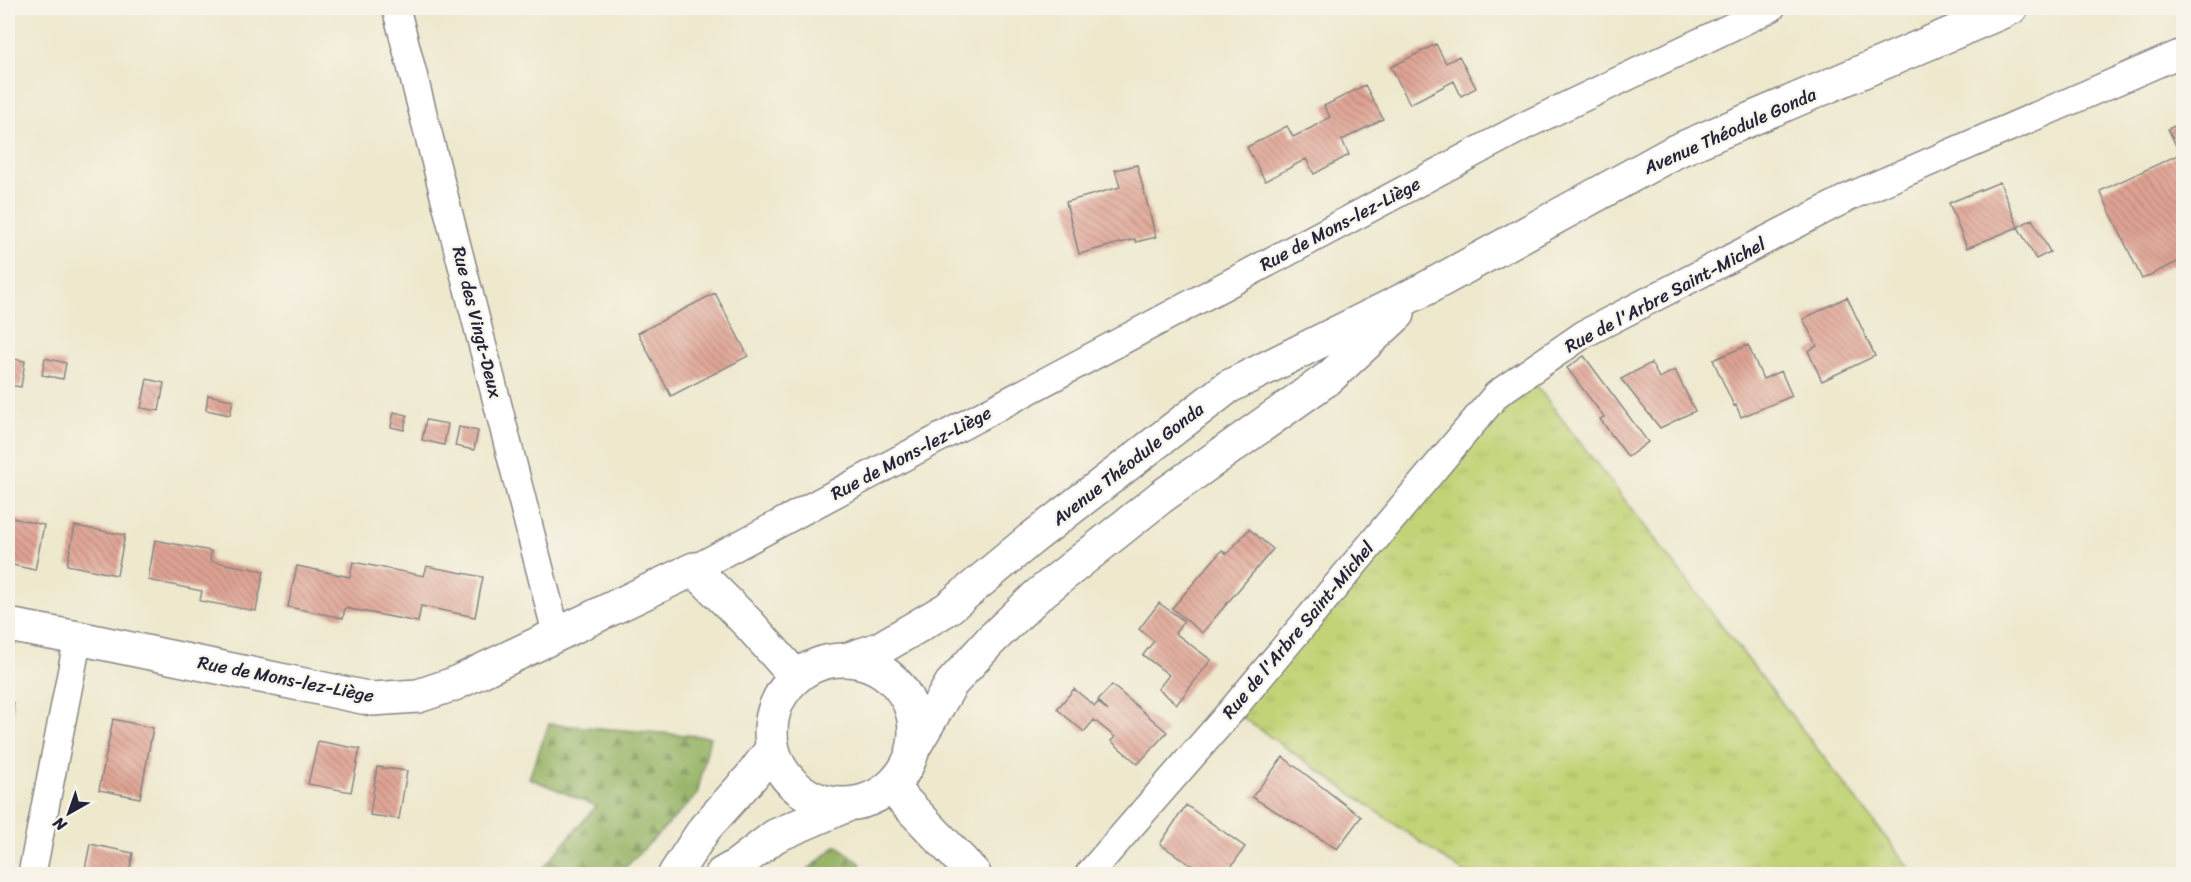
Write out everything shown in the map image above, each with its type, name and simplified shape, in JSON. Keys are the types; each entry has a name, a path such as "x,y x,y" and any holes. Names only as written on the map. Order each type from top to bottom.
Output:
{"main road":[{"name":"Avenue Théodule Gonda","path":"846,660 879,649 946,609 1031,539 1228,387 1425,289 1676,151 2011,8"},
{"name":"Avenue Théodule Gonda","path":"914,747 951,684 990,641 1038,595 1161,497 1330,377 1425,289"},
{"name":"Rue de Mons-lez-Liège","path":"8,625 372,699 418,696 454,684 694,569"},
{"path":"694,569 749,624 796,677"},
{"path":"722,874 776,836 847,805 871,799 891,787 906,769 914,747 915,726 911,706 900,688 885,674 867,664 846,660 828,661 811,667 796,677 783,692 774,709 771,729 772,749 780,767 792,784 808,796 827,803 847,805"},
{"path":"675,874 705,828 751,777 772,749"},
{"path":"891,787 974,874"}],"street":[{"name":"Rue des Vingt-Deux","path":"396,8 557,636"},
{"name":"Rue de Mons-lez-Liège","path":"694,569 1526,125 1771,8"},
{"name":"Rue de l'Arbre Saint-Michel","path":"1089,874 1239,701 1497,394 1584,334 1851,196 2184,52"},
{"path":"32,874 78,638"}],"green space":[{"path":"1531,379 1914,874 1466,874 1232,710 1497,394"},
{"path":"549,724 710,737 697,795 619,874 538,874 596,806 529,778"},
{"path":"837,845 861,864 851,874 803,874"}],"building":[{"path":"1436,44 1446,63 1459,56 1476,88 1461,96 1454,81 1410,104 1391,67"},
{"path":"1365,85 1383,119 1342,140 1349,155 1314,174 1306,159 1265,181 1247,147 1287,126 1293,137 1311,128 1330,117 1324,106"},
{"path":"2184,122 2184,259 2142,279 2100,191 2180,154 2168,129"},
{"path":"1137,165 1156,237 1136,242 1135,239 1079,254 1066,202 1120,187 1115,170"},
{"path":"2000,182 2018,227 1967,248 1949,203"},
{"path":"2032,219 2050,252 2036,259 2018,227"},
{"path":"715,293 748,356 671,396 638,333"},
{"path":"1847,297 1875,356 1822,381 1808,351 1817,346 1803,319"},
{"path":"1748,345 1763,379 1781,371 1792,396 1741,417 1713,360"},
{"path":"1584,356 1648,442 1628,457 1600,419 1604,417 1567,368"},
{"path":"8,358 25,361 21,387 8,385"},
{"path":"45,358 66,363 63,379 42,375"},
{"path":"1651,363 1659,378 1675,370 1695,411 1660,428 1621,379"},
{"path":"147,379 164,383 159,411 141,408"},
{"path":"208,395 233,400 230,415 206,410"},
{"path":"394,412 407,415 404,430 391,427"},
{"path":"426,420 448,424 444,445 422,440"},
{"path":"459,427 478,431 474,450 455,446"},
{"path":"8,517 44,525 35,570 8,564"},
{"path":"75,526 125,535 117,575 67,565"},
{"path":"1249,529 1273,549 1202,633 1172,608 1222,550 1227,554"},
{"path":"155,540 211,551 210,561 264,571 256,611 200,601 202,591 148,580"},
{"path":"353,562 424,576 427,566 483,577 475,617 421,606 418,622 345,608 343,618 288,607 297,566 350,577"},
{"path":"1159,603 1184,621 1175,633 1211,660 1177,704 1158,689 1169,675 1143,655 1154,641 1139,629"},
{"path":"1112,685 1167,732 1138,764 1111,741 1115,737 1094,720 1084,732 1057,709 1074,689 1095,706 1098,702 1108,711 1098,700"},
{"path":"8,701 14,703 9,732 8,732"},
{"path":"113,719 153,728 140,798 99,790"},
{"path":"318,741 360,749 351,792 308,784"},
{"path":"1283,757 1361,817 1337,849 1252,797"},
{"path":"377,767 407,771 399,819 370,815"},
{"path":"1186,805 1245,847 1226,874 1204,874 1160,844"},
{"path":"90,844 133,853 129,874 84,874"}]}
